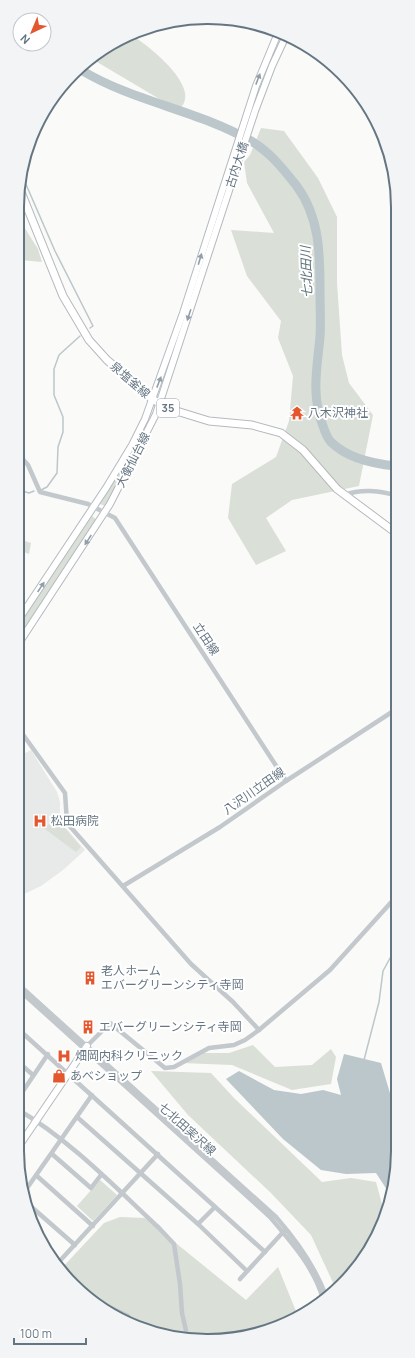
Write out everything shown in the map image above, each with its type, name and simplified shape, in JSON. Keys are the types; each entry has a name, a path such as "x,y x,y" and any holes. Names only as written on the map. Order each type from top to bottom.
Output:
{"main road":[{"path":"276,37 262,69 248,109 255,111 272,66 284,41"},
{"name":"古内大橋","path":"217,206 248,109"},
{"name":"古内大橋","path":"222,211 255,111"},
{"name":"泉塩釜線","path":"24,200 57,282 72,313 88,340 107,360 152,399 160,404 209,421 252,425 281,432 303,450 321,473 344,495 391,529"},
{"name":"大衡仙台線","path":"24,611 94,506 132,445 152,399 183,313 217,206"},
{"name":"大衡仙台線","path":"24,635 106,512 140,448 160,404 222,211"},
{"path":"24,1139 86,1048"}],"street":[{"name":"立田線","path":"24,460 28,465 40,492 94,506 115,518 126,532 286,781"},
{"path":"344,495 369,492 387,492 391,494"},
{"name":"八沢川立田線","path":"123,886 220,828 286,781 391,713"},
{"path":"24,736 65,793 67,823 191,964 233,1002 259,1030"},
{"path":"86,1048 110,1024 165,1068 174,1067 209,1048 234,1044 245,1040 330,970 391,902"},
{"path":"24,990 86,1048"},
{"path":"24,995 261,1203 305,1253 319,1278 324,1291"},
{"path":"24,1033 265,1252"},
{"path":"24,1088 48,1054"},
{"path":"24,1067 33,1075"},
{"path":"28,1187 92,1095"},
{"path":"24,1113 62,1140 123,1194 174,1244 180,1284 182,1313 186,1332"},
{"path":"77,1117 198,1224 247,1271"},
{"path":"52,1154 91,1188 102,1175"},
{"path":"60,1259 123,1194 158,1154"},
{"path":"37,1176 93,1226"},
{"path":"198,1224 215,1207"},
{"path":"34,1209 75,1245"},
{"path":"240,1279 285,1231"},
{"path":"285,1231 314,1277 321,1294"}],"shaded area":[{"path":"137,38 151,49 172,69 180,80 185,91 184,101 178,110 96,62"},
{"path":"261,128 284,131 318,178 337,217 337,283 342,355 349,383 373,415 359,486 292,500 266,518 286,551 256,565 228,518 232,484 276,457 289,421 293,376 278,338 281,321 247,276 231,230 274,233 247,183 244,162 250,155"},
{"path":"24,227 38,249 42,262 24,260"},
{"path":"153,414 118,486 105,506 100,504 141,438"},
{"path":"92,516 97,520 24,630 24,618"},
{"path":"24,541 31,543 29,554 24,552"},
{"name":"松田病院","path":"31,750 57,792 60,802 60,816 64,826 85,850 63,870 41,886 24,894 24,754"},
{"path":"57,813 59,813 64,827 81,847 76,852 45,829"},
{"path":"253,1045 275,1067 312,1065 331,1049 336,1057 331,1084 292,1090 232,1065 182,1063 204,1053 229,1053"},
{"path":"344,1054 381,1063 391,1097 391,1163 386,1189 376,1173 346,1174 321,1170 283,1139 226,1079 239,1071 274,1090 301,1094 323,1090 341,1095 337,1079"},
{"path":"151,1071 211,1073 234,1098 322,1182 351,1178 376,1182 382,1205 377,1221 372,1232 353,1262 333,1283 311,1235 271,1193 188,1115"},
{"path":"100,1180 117,1195 93,1221 77,1206"},
{"path":"120,1217 145,1218 246,1300 278,1267 296,1311 278,1320 255,1328 220,1334 195,1334 160,1328 126,1315 96,1296 78,1280 65,1265 104,1223"}],"waterway":[{"name":"七北田川","path":"85,72 122,90 209,121 251,141 270,155 296,185 310,210 319,250 320,337 316,371 316,393 319,415 327,437 338,448 353,456 370,462 391,465"},
{"path":"26,184 55,251 93,326 90,328"},
{"path":"41,490 47,487 57,473 58,447 63,432 63,417 54,395 54,369 59,355 80,336"},
{"path":"24,492 29,493 34,491"},
{"path":"364,1060 379,1002 383,971 391,956"}],"place":[{"name":"八木沢神社","path":"297,413"},
{"name":"松田病院","path":"40,821"},
{"name":"老人ホーム エバーグリーンシティ寺岡","path":"90,978"},
{"name":"エバーグリーンシティ寺岡","path":"88,1027"},
{"name":"畑岡内科クリニック","path":"64,1056"},
{"name":"あべショップ","path":"59,1076"}]}
